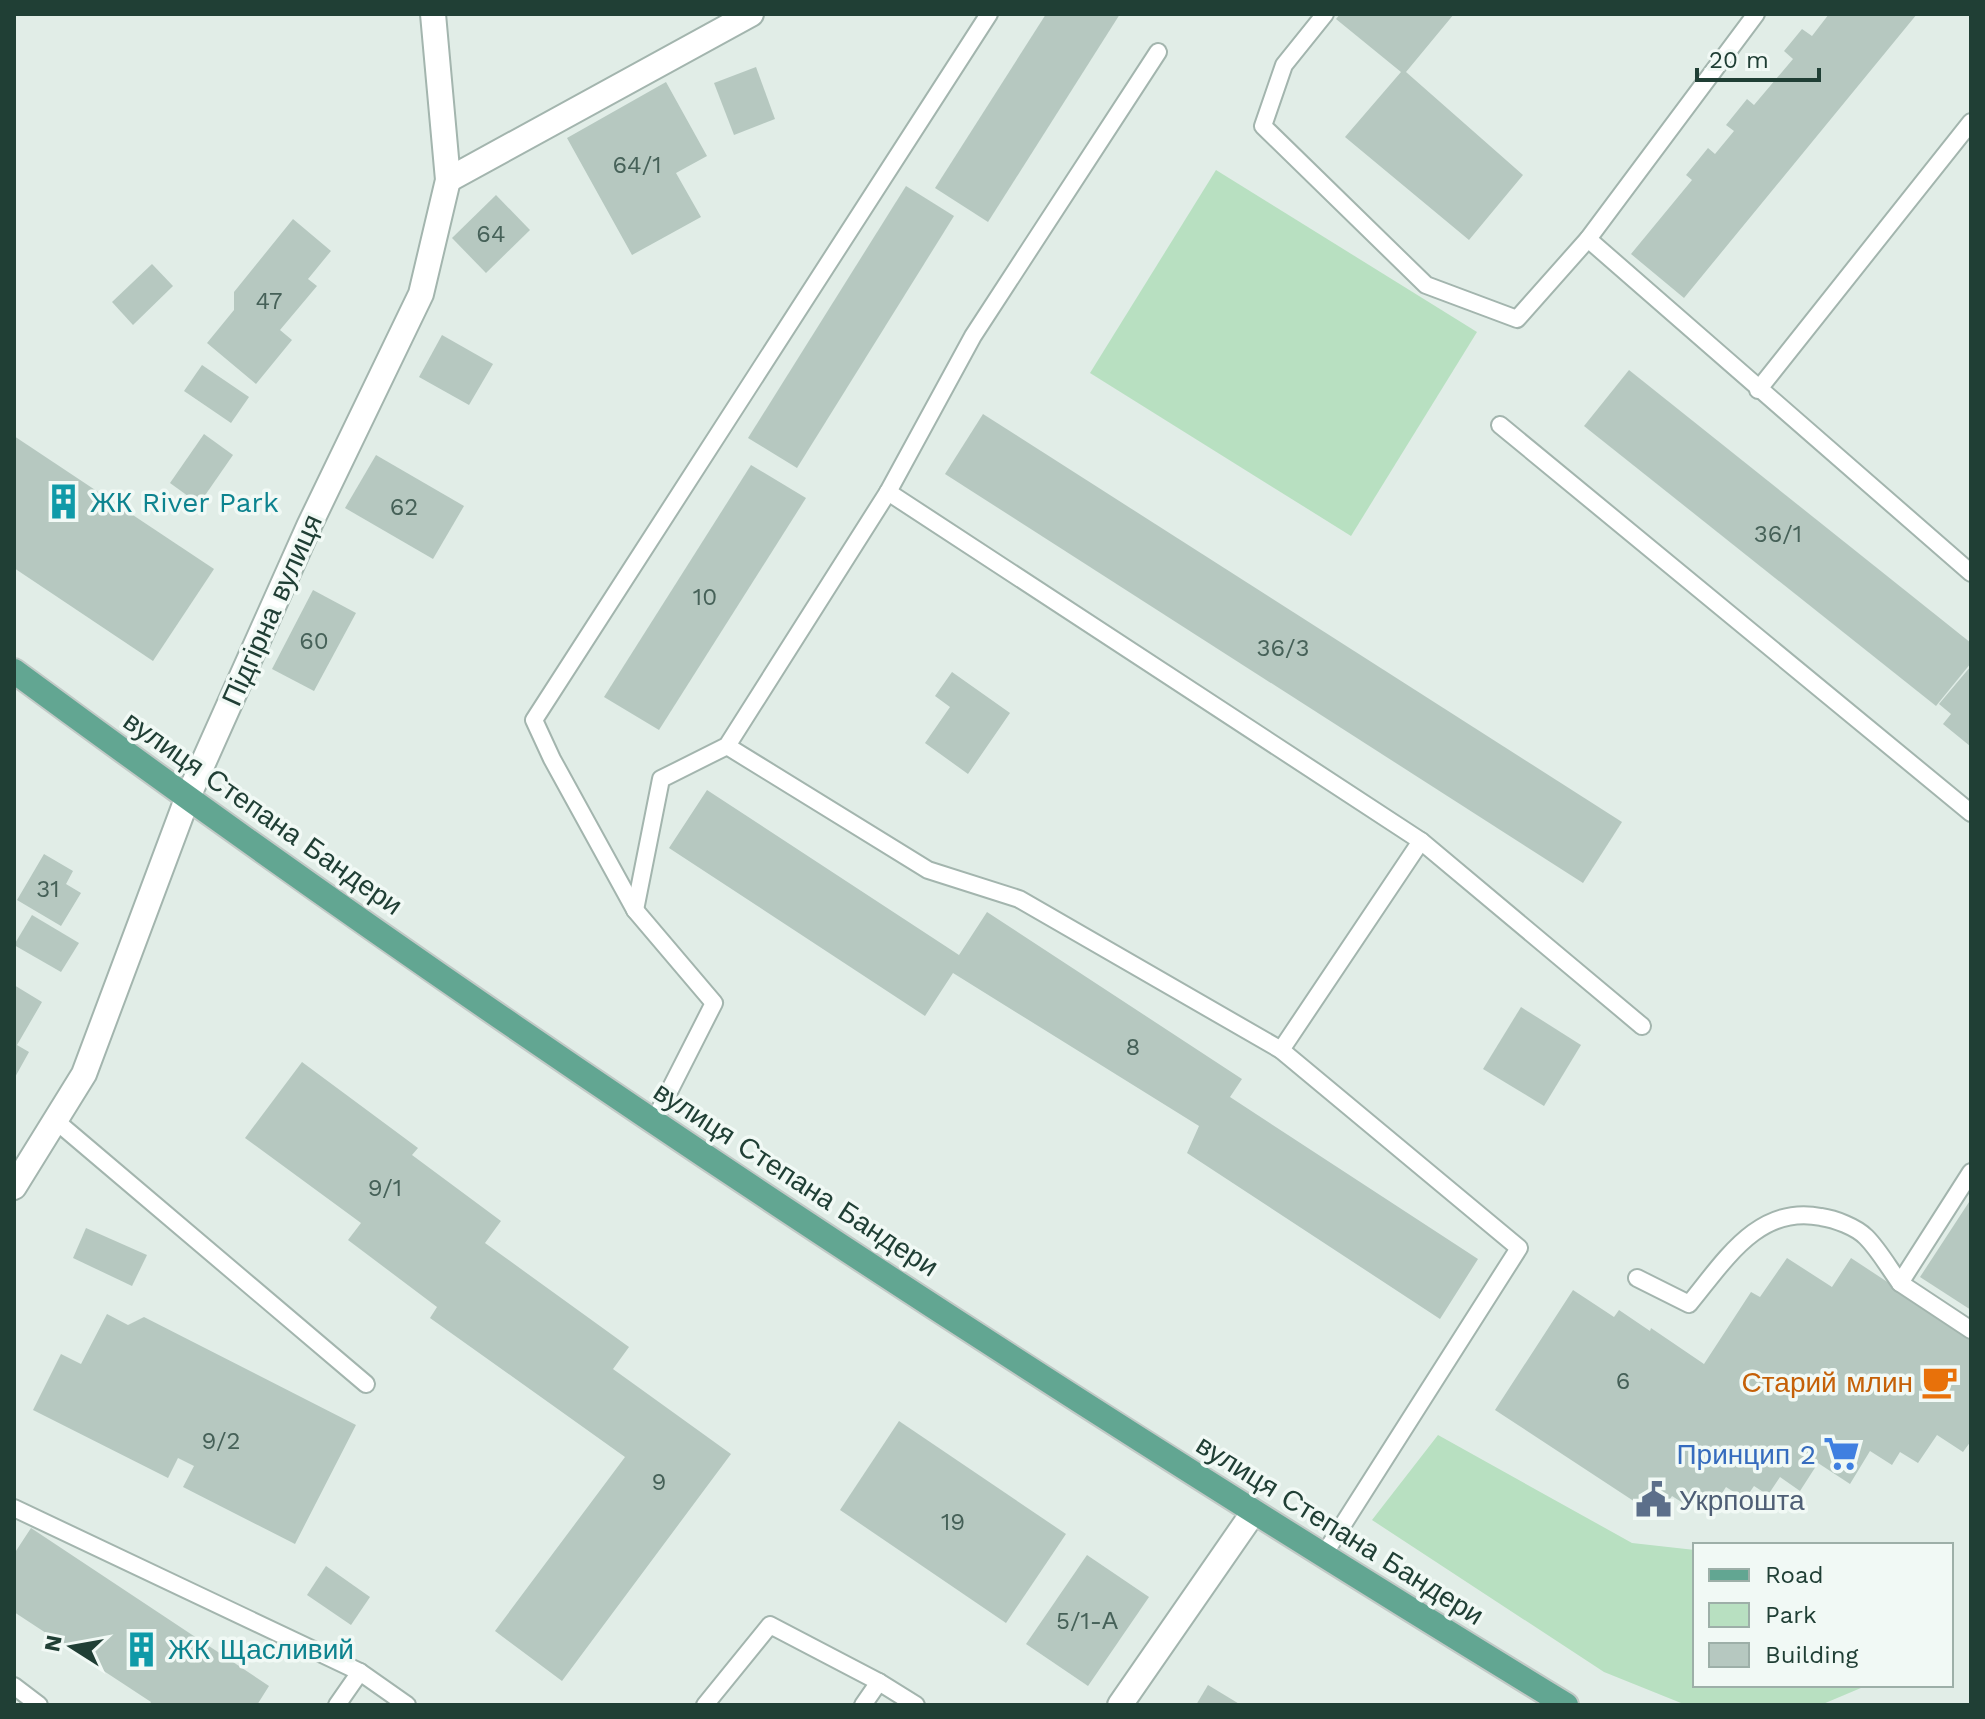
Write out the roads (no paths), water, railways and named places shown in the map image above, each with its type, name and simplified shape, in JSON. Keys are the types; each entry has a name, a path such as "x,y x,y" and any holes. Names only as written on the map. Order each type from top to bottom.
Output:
{"main road":[{"name":"вулиця Степана Бандери","path":"14,671 187,799 653,1123 1253,1513 1566,1705"}],"street":[{"name":"Підгірна вулиця","path":"14,1187 84,1074 187,799 310,524 421,294 448,180 433,14"},
{"path":"448,180 751,14"},
{"path":"1120,1705 1253,1513"}],"lane":[{"path":"653,1123 714,1003 635,910 552,759 534,720 989,14"},
{"path":"1325,14 1284,65 1263,126 1426,285 1517,319 1588,239 1756,14"},
{"path":"635,910 661,779 727,746 888,492 973,336 1158,52"},
{"path":"1758,390 1971,122"},
{"path":"1588,239 1971,573"},
{"path":"1500,425 1971,813"},
{"path":"888,492 1421,841 1642,1026"},
{"path":"727,746 928,870 1019,899 1281,1050 1519,1248 1323,1556"},
{"path":"1281,1050 1421,841"},
{"path":"56,1121 366,1384"},
{"path":"1900,1283 1971,1172"},
{"path":"1637,1278 1689,1304 1741,1240 1771,1220 1809,1214 1832,1219 1865,1236 1900,1283 1971,1330"},
{"path":"14,1508 360,1672 407,1705"},
{"path":"705,1705 770,1625 916,1705"},
{"path":"337,1705 360,1672"},
{"path":"863,1705 879,1682"},
{"path":"14,1686 39,1705"}],"place":[{"name":"ЖК River Park","path":"64,502"},
{"name":"Старий млин","path":"1939,1382"},
{"name":"Принцип 2","path":"1842,1454"},
{"name":"Укрпошта","path":"1653,1500"},
{"name":"ЖК Щасливий","path":"142,1649"}]}
